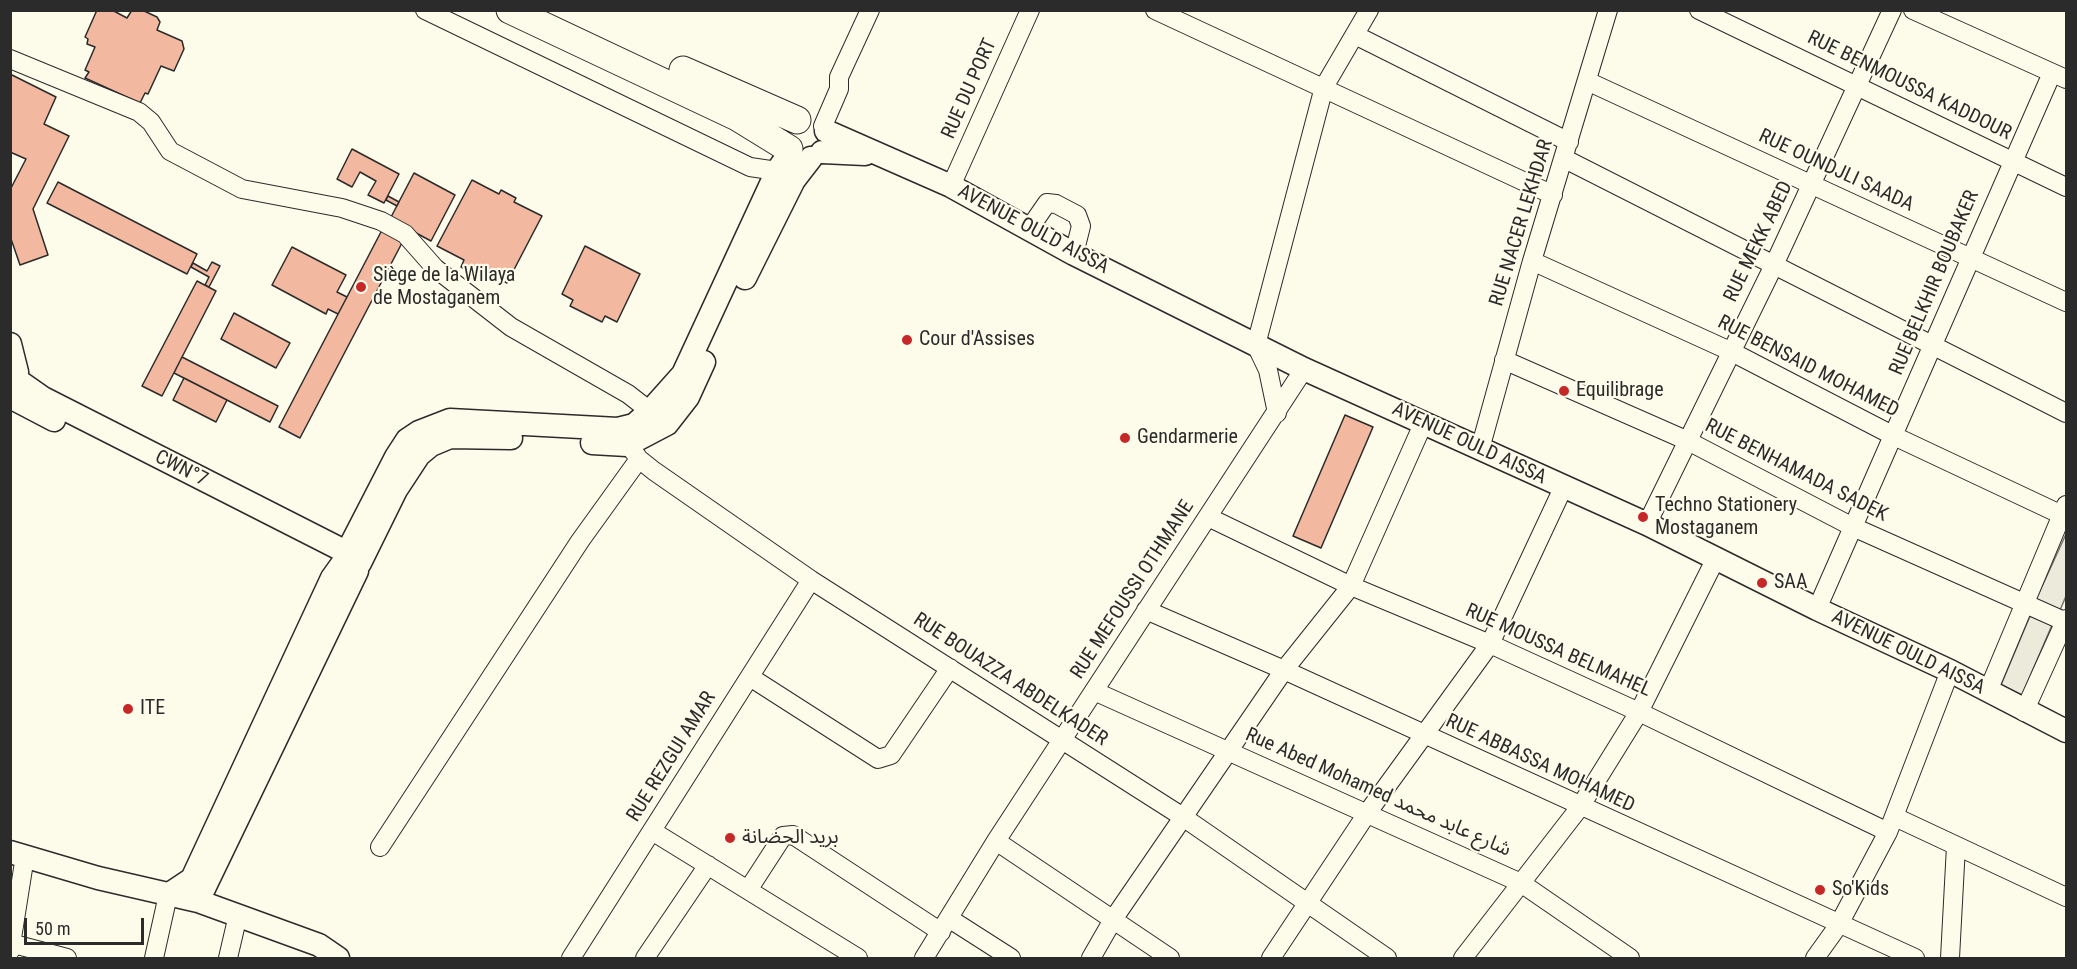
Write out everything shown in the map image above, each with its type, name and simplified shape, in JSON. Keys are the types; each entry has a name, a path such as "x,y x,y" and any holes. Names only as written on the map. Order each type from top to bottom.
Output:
{"highway":[{"path":"510,10 737,117 805,142"},
{"path":"552,10 747,100 805,142"}],"main road":[{"name":"AVENUE OULD AISSA","path":"805,142 873,154 951,186 1074,254 1304,369 1647,524 1715,560 1950,671 2024,712 2067,731"},
{"path":"658,418 805,142"},
{"path":"168,895 192,879 348,563 408,468 431,445 464,436 628,444 658,418 688,398 794,180 805,142"},
{"name":"CWN°7","path":"14,378 348,563"},
{"path":"198,902 348,563"},
{"path":"17,854 198,902 319,945 338,958"}],"street":[{"path":"425,10 750,167 805,142 839,89 839,77 870,10"},
{"name":"RUE DU PORT","path":"951,186 1030,10"},
{"path":"1155,10 1553,195"},
{"path":"1277,413 1268,370 1256,345 1324,87 1368,10"},
{"name":"RUE NACER LEKHDAR","path":"1480,449 1532,261 1608,10"},
{"name":"RUE BENMOUSSA KADDOUR","path":"1699,10 2067,187"},
{"name":"RUE MEKK ABED","path":"1647,524 1774,265 1892,10"},
{"path":"1913,10 2059,76"},
{"path":"1355,35 1774,265 2067,413"},
{"path":"10,59 139,112 151,122 170,151 242,189 342,208 381,221 405,234 435,268 511,327 628,394 658,418"},
{"name":"RUE BELKHIR BOUBAKER","path":"1817,609 1851,526 1894,436 2012,161 2059,76"},
{"name":"RUE OUNDJLI SAADA","path":"1587,81 2067,302"},
{"path":"1029,230 1047,203 1056,204 1077,215 1081,226 1074,254"},
{"name":"RUE BENSAID MOHAMED","path":"1532,261 1730,351 1894,436 2064,510"},
{"name":"RUE BENHAMADA SADEK","path":"1504,360 1688,441 1851,526 2025,605 2066,621"},
{"name":"RUE MEFOUSSI OTHMANE","path":"924,958 996,841 1304,369"},
{"path":"1091,958 1114,918 1228,749 1284,670 1351,586 1423,424"},
{"path":"380,847 573,551 628,444"},
{"name":"RUE BOUAZZA ABDELKADER","path":"628,444 811,580 1183,817 1387,958"},
{"path":"1271,958 1306,902 1368,812 1490,644 1563,488"},
{"path":"1988,691 2064,510"},
{"name":"RUE MOUSSA BELMAHEL","path":"1208,517 1351,586 1490,644 1892,824 1956,846 2067,897"},
{"path":"1463,958 1580,807 1640,712 1715,560"},
{"name":"RUE REZGUI AMAR","path":"571,958 811,580"},
{"name":"RUE ABBASSA MOHAMED","path":"1146,610 1284,670 1838,926 1915,958"},
{"path":"2024,712 2066,621"},
{"path":"750,677 878,759 891,755 950,668"},
{"path":"1815,958 1838,926 1892,824 1950,671"},
{"name":"Rue Abed Mohamed شارع عابد محمد","path":"1094,691 1228,749 1521,883 1630,958"},
{"path":"652,831 858,958"},
{"path":"748,890 783,836 793,835 945,926 1011,958"},
{"path":"996,841 1114,918 1170,958"},
{"path":"1950,958 1956,846"},
{"path":"10,951 17,854"},
{"path":"645,958 708,865"},
{"path":"154,958 168,895"},
{"path":"228,958 238,915"},
{"path":"11,944 67,958"}],"shaded area":[{"path":"2066,534 2066,596 2058,615 2034,604"},
{"path":"2030,616 2052,625 2022,695 2001,685"}],"building":[{"path":"97,10 112,10 127,18 132,10 142,10 157,17 160,22 157,30 182,41 184,49 174,71 161,66 148,94 145,93 140,103 85,78 89,72 85,70 95,47 87,44 88,39 85,37"},
{"path":"10,74 56,97 44,124 69,136 33,209 48,255 20,265 10,236 10,190 26,159 10,152"},
{"path":"352,149 399,174 384,203 368,195 376,181 360,172 352,187 337,179"},
{"path":"414,173 455,195 431,241 390,219"},
{"path":"472,180 499,194 501,190 516,198 514,202 542,216 507,283 479,268 476,275 461,267 464,260 437,246"},
{"path":"58,182 197,254 187,274 47,203"},
{"path":"388,196 399,202 397,206 386,200"},
{"path":"382,230 403,241 300,438 279,427"},
{"path":"585,246 640,274 617,322 605,316 602,322 570,306 573,300 562,294"},
{"path":"292,247 346,275 337,292 347,297 338,314 328,309 326,314 272,285"},
{"path":"212,262 220,266 209,287 205,285 209,277 191,267 193,263 207,271"},
{"path":"197,281 216,291 162,396 142,386"},
{"path":"234,313 290,343 276,368 221,339"},
{"path":"182,357 278,406 270,422 174,373"},
{"path":"184,378 227,400 216,422 173,400"},
{"path":"1345,415 1373,427 1321,548 1293,536"}],"place":[{"name":"Siège de la Wilaya de Mostaganem","path":"361,287"},
{"name":"Cour d'Assises","path":"907,340"},
{"name":"Equilibrage","path":"1564,391"},
{"name":"Gendarmerie","path":"1125,438"},
{"name":"Techno Stationery Mostaganem","path":"1643,517"},
{"name":"SAA","path":"1762,583"},
{"name":"ITE","path":"128,709"},
{"name":"بريد الحضانة","path":"730,838"},
{"name":"So'Kids","path":"1820,890"}]}
